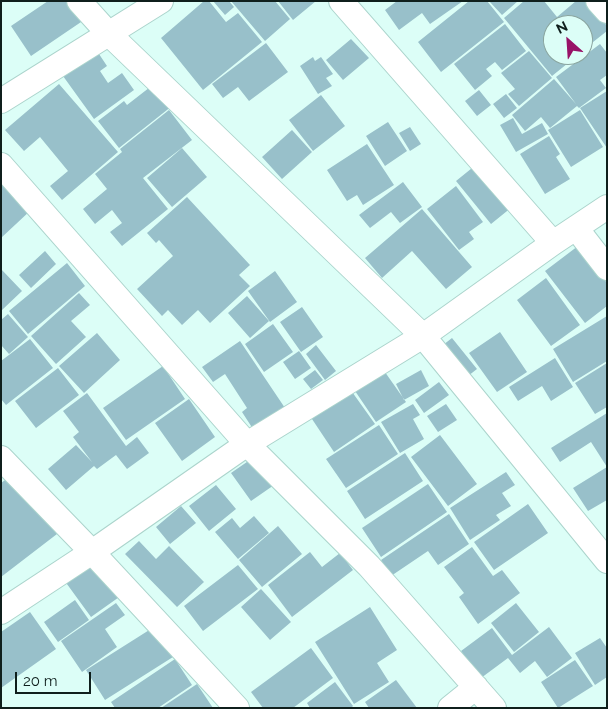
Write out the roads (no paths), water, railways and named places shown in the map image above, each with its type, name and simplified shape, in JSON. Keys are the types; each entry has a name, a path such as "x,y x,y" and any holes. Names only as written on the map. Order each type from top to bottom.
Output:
{"street":[{"path":"79,1 108,33 422,336 607,561"},
{"path":"1,101 161,1"},
{"path":"341,1 553,243"},
{"path":"598,1 607,11"},
{"path":"1,165 246,444 368,566 494,708"},
{"path":"1,612 92,552 246,444 422,336 607,207"},
{"path":"576,228 607,268"},
{"path":"1,458 92,552 237,708"},
{"path":"450,708 476,687"}]}
